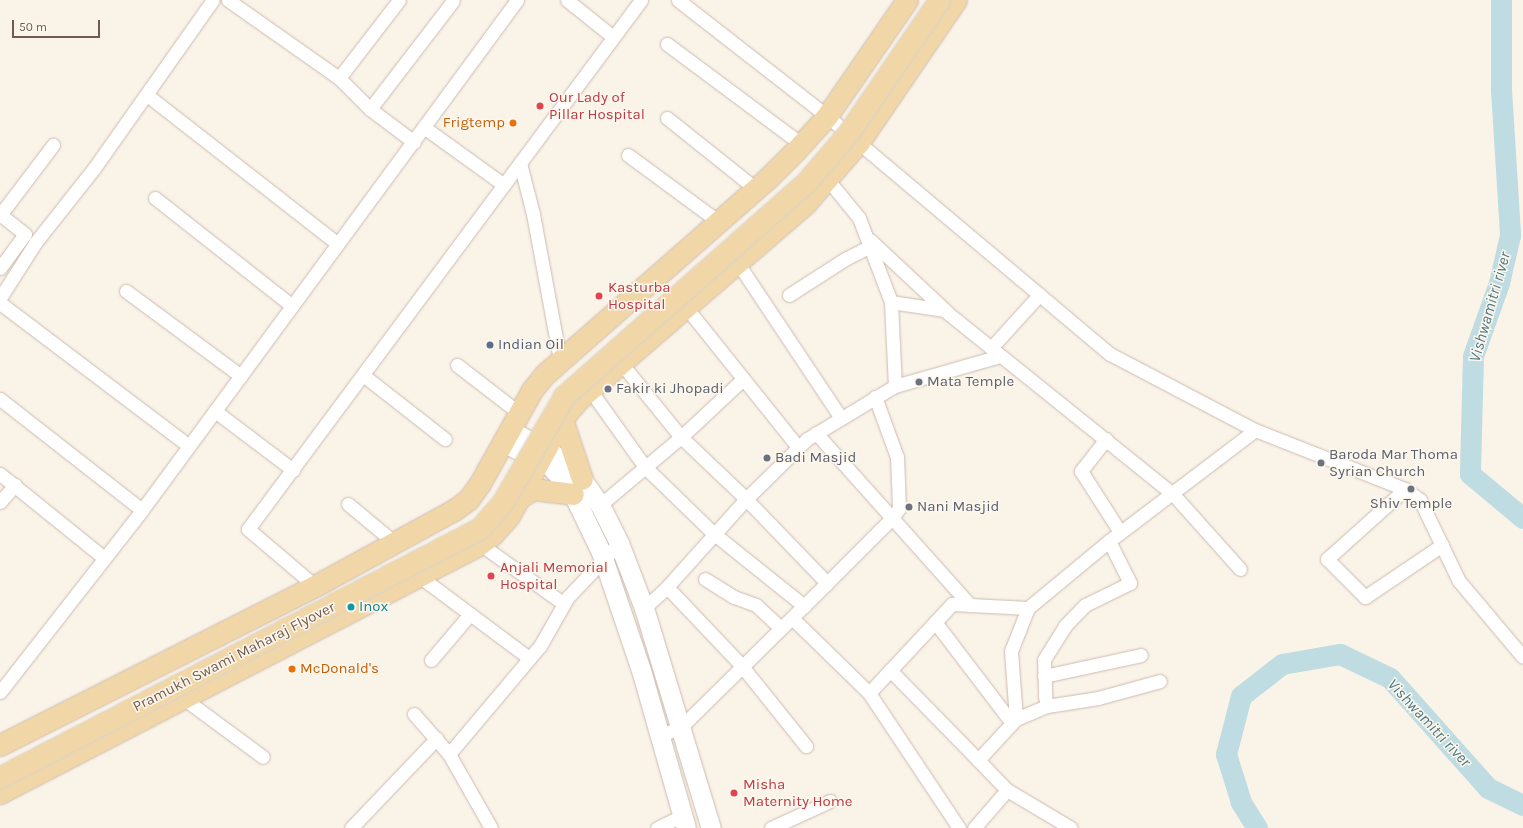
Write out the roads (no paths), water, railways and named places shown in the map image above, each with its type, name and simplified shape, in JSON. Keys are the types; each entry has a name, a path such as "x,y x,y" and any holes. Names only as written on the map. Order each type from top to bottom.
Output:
{"main road":[{"path":"0,745 315,586 454,510 468,500 479,485 536,385 560,360 756,189 801,144 827,116 907,0"},
{"name":"Pramukh Swami Maharaj Flyover","path":"0,762 460,525 473,516 490,496 552,389 784,185 836,126 922,0"},
{"name":"Pramukh Swami Maharaj Flyover","path":"0,777 480,528 502,503 564,396 806,182 848,133 939,0"},
{"path":"0,794 480,544 492,535 509,516 562,419 590,390 685,306 806,203 828,180 859,142 956,0"},
{"path":"519,498 533,489 577,486 562,419"}],"street":[{"path":"0,298 36,243 147,95 213,0"},
{"path":"228,0 340,78 370,109 414,142"},
{"path":"340,78 399,0"},
{"path":"0,692 142,510 425,128 517,0"},
{"path":"567,0 613,37"},
{"path":"315,586 248,529 641,0"},
{"path":"678,0 859,142 1110,354 1255,430 1405,489 1420,500 1460,581 1523,657"},
{"path":"370,109 454,1"},
{"path":"667,44 801,144"},
{"path":"147,95 338,244"},
{"path":"667,118 756,189"},
{"path":"425,128 504,185"},
{"path":"0,268 25,234 1,215 53,145"},
{"path":"628,155 719,222"},
{"path":"520,163 533,214 560,360"},
{"path":"828,180 860,218 890,302 894,386"},
{"path":"155,198 292,306"},
{"path":"789,295 845,259 868,242"},
{"path":"868,242 948,314 1172,493 1240,569"},
{"path":"737,262 841,418"},
{"path":"126,291 241,376"},
{"path":"644,608 667,587 714,533 798,447 816,433 894,386 995,352 1039,294"},
{"path":"890,302 944,310 948,314"},
{"path":"0,304 189,446"},
{"path":"685,306 798,447"},
{"path":"621,363 681,437 746,499 827,584"},
{"path":"457,365 511,428 543,454 572,466 577,486 641,670 684,822 657,828"},
{"path":"363,375 445,439"},
{"path":"600,505 681,437 742,378"},
{"path":"590,390 645,467 714,533 804,606"},
{"path":"659,736 681,727 741,665 827,584 892,518 899,508 898,458 875,397"},
{"path":"0,399 142,510"},
{"path":"215,411 293,470"},
{"path":"1014,721 1011,651 1028,608 1120,532 1255,430"},
{"path":"816,433 970,605"},
{"path":"1106,439 1081,471 1120,532"},
{"path":"0,474 104,558"},
{"path":"0,502 14,485"},
{"path":"577,486 600,505 619,543 644,608 711,828"},
{"path":"1405,489 1327,559 1365,597 1442,545"},
{"path":"348,504 395,543"},
{"path":"1048,706 1044,676 1044,660 1065,626 1084,605 1130,583 1109,541"},
{"path":"449,754 540,646 564,604 619,543"},
{"path":"480,544 564,604"},
{"path":"419,576 529,658"},
{"path":"705,579 734,597 756,605 781,628"},
{"path":"667,587 741,665 806,746"},
{"path":"869,693 952,604 1028,608"},
{"path":"431,660 470,614"},
{"path":"792,618 869,693 959,828"},
{"path":"935,622 1014,721"},
{"path":"1044,676 1141,655"},
{"path":"890,670 1006,790 1071,828"},
{"path":"978,760 1014,721 1048,706 1098,698 1160,680"},
{"path":"184,698 263,757"},
{"path":"414,714 437,738 449,754 491,828"},
{"path":"351,828 437,738"},
{"path":"974,828 1006,790"},
{"path":"771,828 830,801"}],"waterway":[{"name":"Vishwamitri river","path":"1501,0 1501,90 1510,235 1499,283 1473,356 1470,474 1523,518"},
{"name":"Vishwamitri river","path":"1257,828 1241,802 1226,754 1241,696 1282,664 1340,654 1390,678 1488,788 1523,805"}],"place":[{"name":"Our Lady of Pillar Hospital","path":"540,106"},
{"name":"Frigtemp","path":"513,123"},
{"name":"Kasturba Hospital","path":"599,296"},
{"name":"Indian Oil","path":"490,345"},
{"name":"Mata Temple","path":"919,382"},
{"name":"Fakir ki Jhopadi","path":"608,389"},
{"name":"Badi Masjid","path":"767,458"},
{"name":"Baroda Mar Thoma Syrian Church","path":"1321,463"},
{"name":"Shiv Temple","path":"1411,489"},
{"name":"Nani Masjid","path":"909,507"},
{"name":"Anjali Memorial Hospital","path":"491,576"},
{"name":"Inox","path":"351,607"},
{"name":"McDonald's","path":"292,669"},
{"name":"Misha Maternity Home","path":"734,793"}]}
